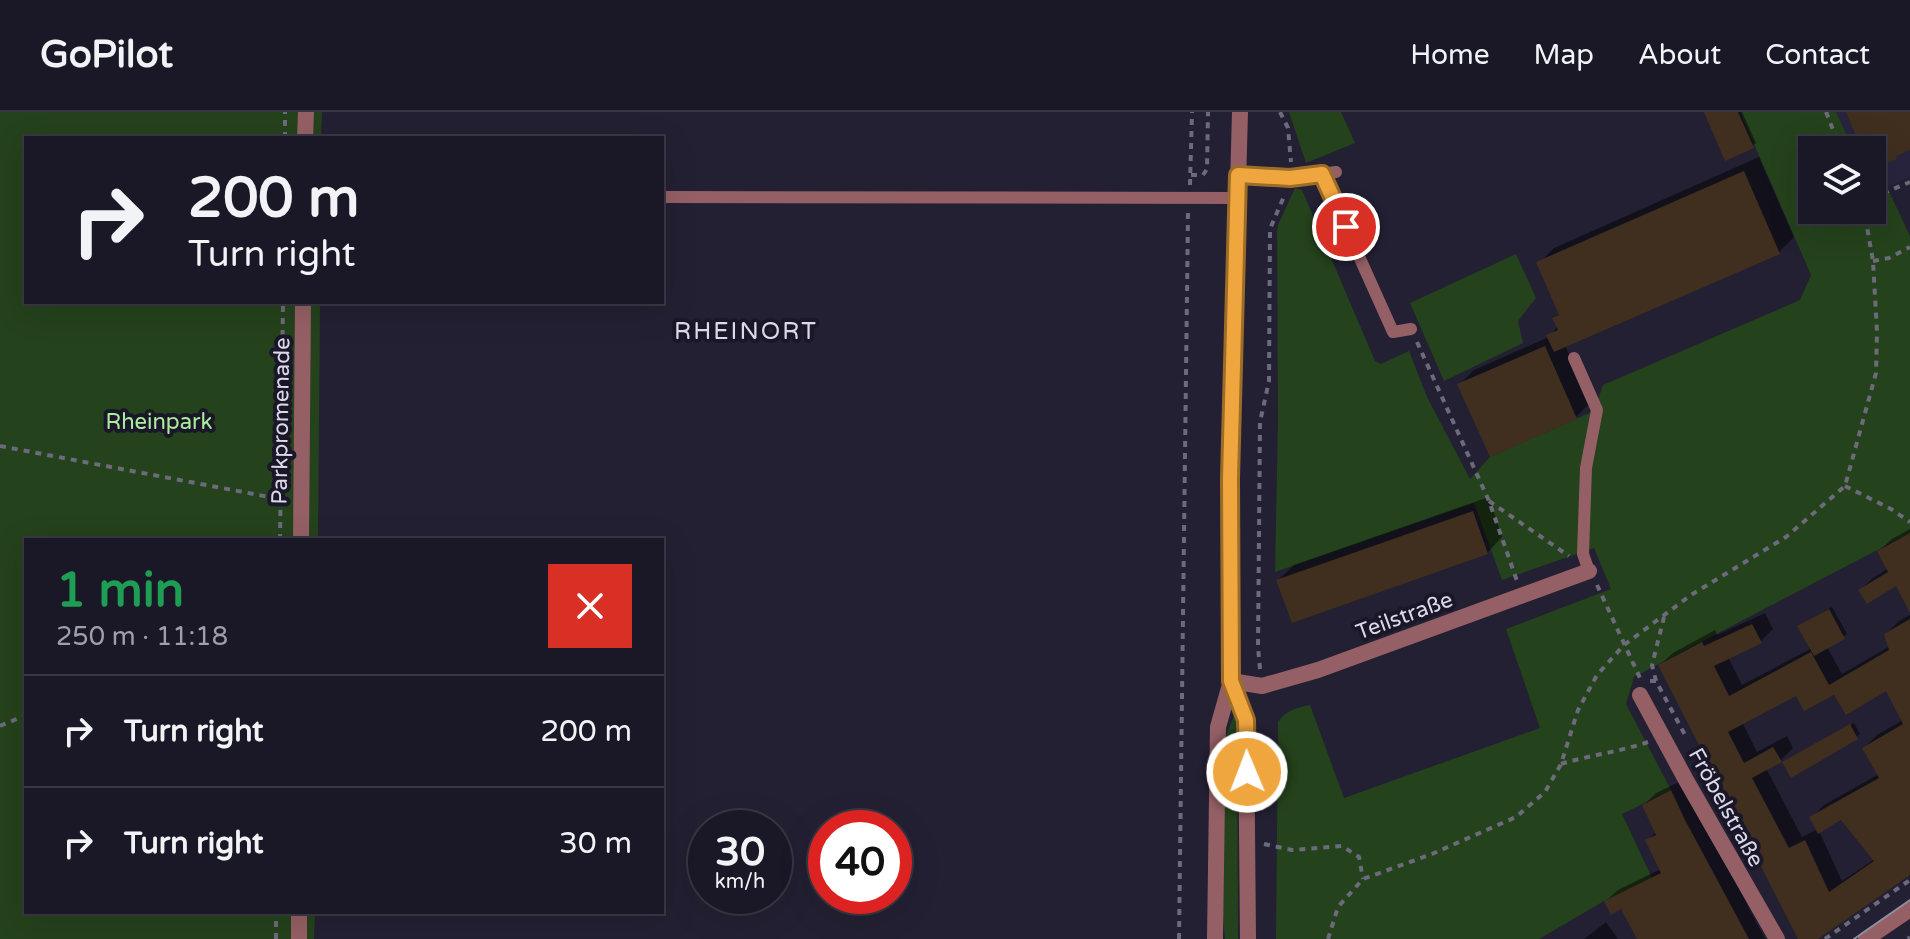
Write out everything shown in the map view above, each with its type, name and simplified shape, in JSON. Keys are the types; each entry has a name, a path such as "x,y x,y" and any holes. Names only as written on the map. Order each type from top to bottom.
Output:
{"street":[{"path":"305,136 306,112"},
{"path":"1215,939 1218,727 1231,681 1230,479 1240,112"},
{"name":"Parkpromenade","path":"301,538 303,304"},
{"name":"Teilstraße","path":"1231,681 1262,686 1318,670 1589,571"},
{"path":"1231,681 1246,720 1248,939"},
{"name":"Fröbelstraße","path":"1640,695 1777,939"},
{"path":"1866,939 1910,909"},
{"path":"299,914 299,939"}],"lane":[{"path":"1238,175 1290,178 1336,172"},
{"path":"1322,174 1393,332 1411,329"},
{"path":"664,197 1238,198"},
{"path":"1574,358 1597,410 1586,468 1583,554 1589,571"}],"path":[{"path":"285,112 285,136"},
{"path":"1179,939 1188,198 1192,112"},
{"path":"1191,175 1203,175 1207,169 1208,112"},
{"path":"1262,686 1258,647 1260,422 1269,381 1270,229 1290,178 1291,150 1288,128 1280,112"},
{"path":"1826,112 1835,136"},
{"path":"1886,192 1910,182"},
{"path":"1328,939 1338,907 1363,879 1432,854 1516,817 1545,792 1561,764 1578,710 1597,675 1624,645 1691,595 1786,537 1845,486 1876,373 1873,261 1866,224"},
{"path":"1873,261 1889,258 1910,247"},
{"path":"280,538 283,304"},
{"path":"1411,329 1489,501 1522,595"},
{"path":"0,446 280,499"},
{"path":"1845,486 1910,522"},
{"path":"1489,501 1589,571 1641,680 1640,695"},
{"path":"1656,681 1652,665 1665,615"},
{"path":"0,726 24,716"},
{"path":"1561,764 1590,755 1625,750 1651,740"},
{"path":"1264,844 1292,850 1342,846 1359,857 1363,879"},
{"path":"1825,939 1910,880"},
{"path":"276,914 276,939"}],"shaded area":[{"path":"1836,112 1910,112 1910,177 1886,188 1886,136 1847,136"}],"green space":[{"name":"Rheinpark","path":"0,112 322,112 321,136 24,136 24,304 320,304 318,538 24,538 24,914 315,914 314,939 0,939"},
{"path":"1289,112 1341,112 1355,143 1306,163"},
{"path":"1740,112 1836,112 1847,136 1798,136 1798,224 1886,224 1888,189 1910,236 1910,533 1634,677 1626,704 1671,790 1622,814 1652,878 1604,901 1539,939 1276,939 1278,722 1281,718 1292,710 1310,705 1344,798 1540,728 1506,629 1611,589 1594,548 1502,580 1474,503 1275,572 1277,231 1295,188 1302,190 1375,361 1381,364 1409,351 1427,397 1470,479 1490,457 1594,411 1603,385 1800,300 1811,275"},
{"path":"1516,254 1536,298 1518,321 1523,343 1444,381 1410,303"},
{"path":"1234,716 1237,722 1238,939 1225,939 1225,754 1226,735"}],"building":[{"path":"1704,112 1738,112 1754,148 1725,161"},
{"path":"1846,112 1910,112 1910,150 1896,156 1897,159 1886,163 1886,136 1856,136"},
{"path":"1744,171 1780,254 1554,352 1546,335 1558,330 1552,318 1559,315 1536,262"},
{"path":"1545,346 1577,419 1490,457 1457,384"},
{"path":"1473,511 1488,554 1292,623 1276,580"},
{"path":"1910,533 1910,613 1896,586 1867,604 1858,590 1888,572 1877,551"},
{"path":"1829,609 1845,639 1814,656 1797,626"},
{"path":"1910,619 1910,875 1818,939 1798,939 1658,665 1702,642 1704,646 1752,624 1762,643 1714,666 1729,696 1811,652 1829,685 1889,650 1884,634","holes":["1832,691 1846,715 1886,691 1903,724 1862,748 1879,778 1809,817 1818,834 1841,820 1874,861 1829,892 1805,840 1789,848 1752,778 1782,762 1773,747 1744,763 1728,732 1796,696 1804,711 1834,695"]},
{"path":"1850,724 1858,739 1791,778 1782,762"},
{"path":"1671,790 1749,939 1637,939 1621,909 1611,915 1604,901 1661,873 1645,840 1656,835 1642,805"}],"tram line":[{"path":"1854,939 1910,900"}],"district":[{"name":"RHEINORT","path":"746,331"}],"route":[{"path":"1247,772 1246,720 1231,681 1230,479 1238,175 1290,178 1322,174 1346,227"}]}
